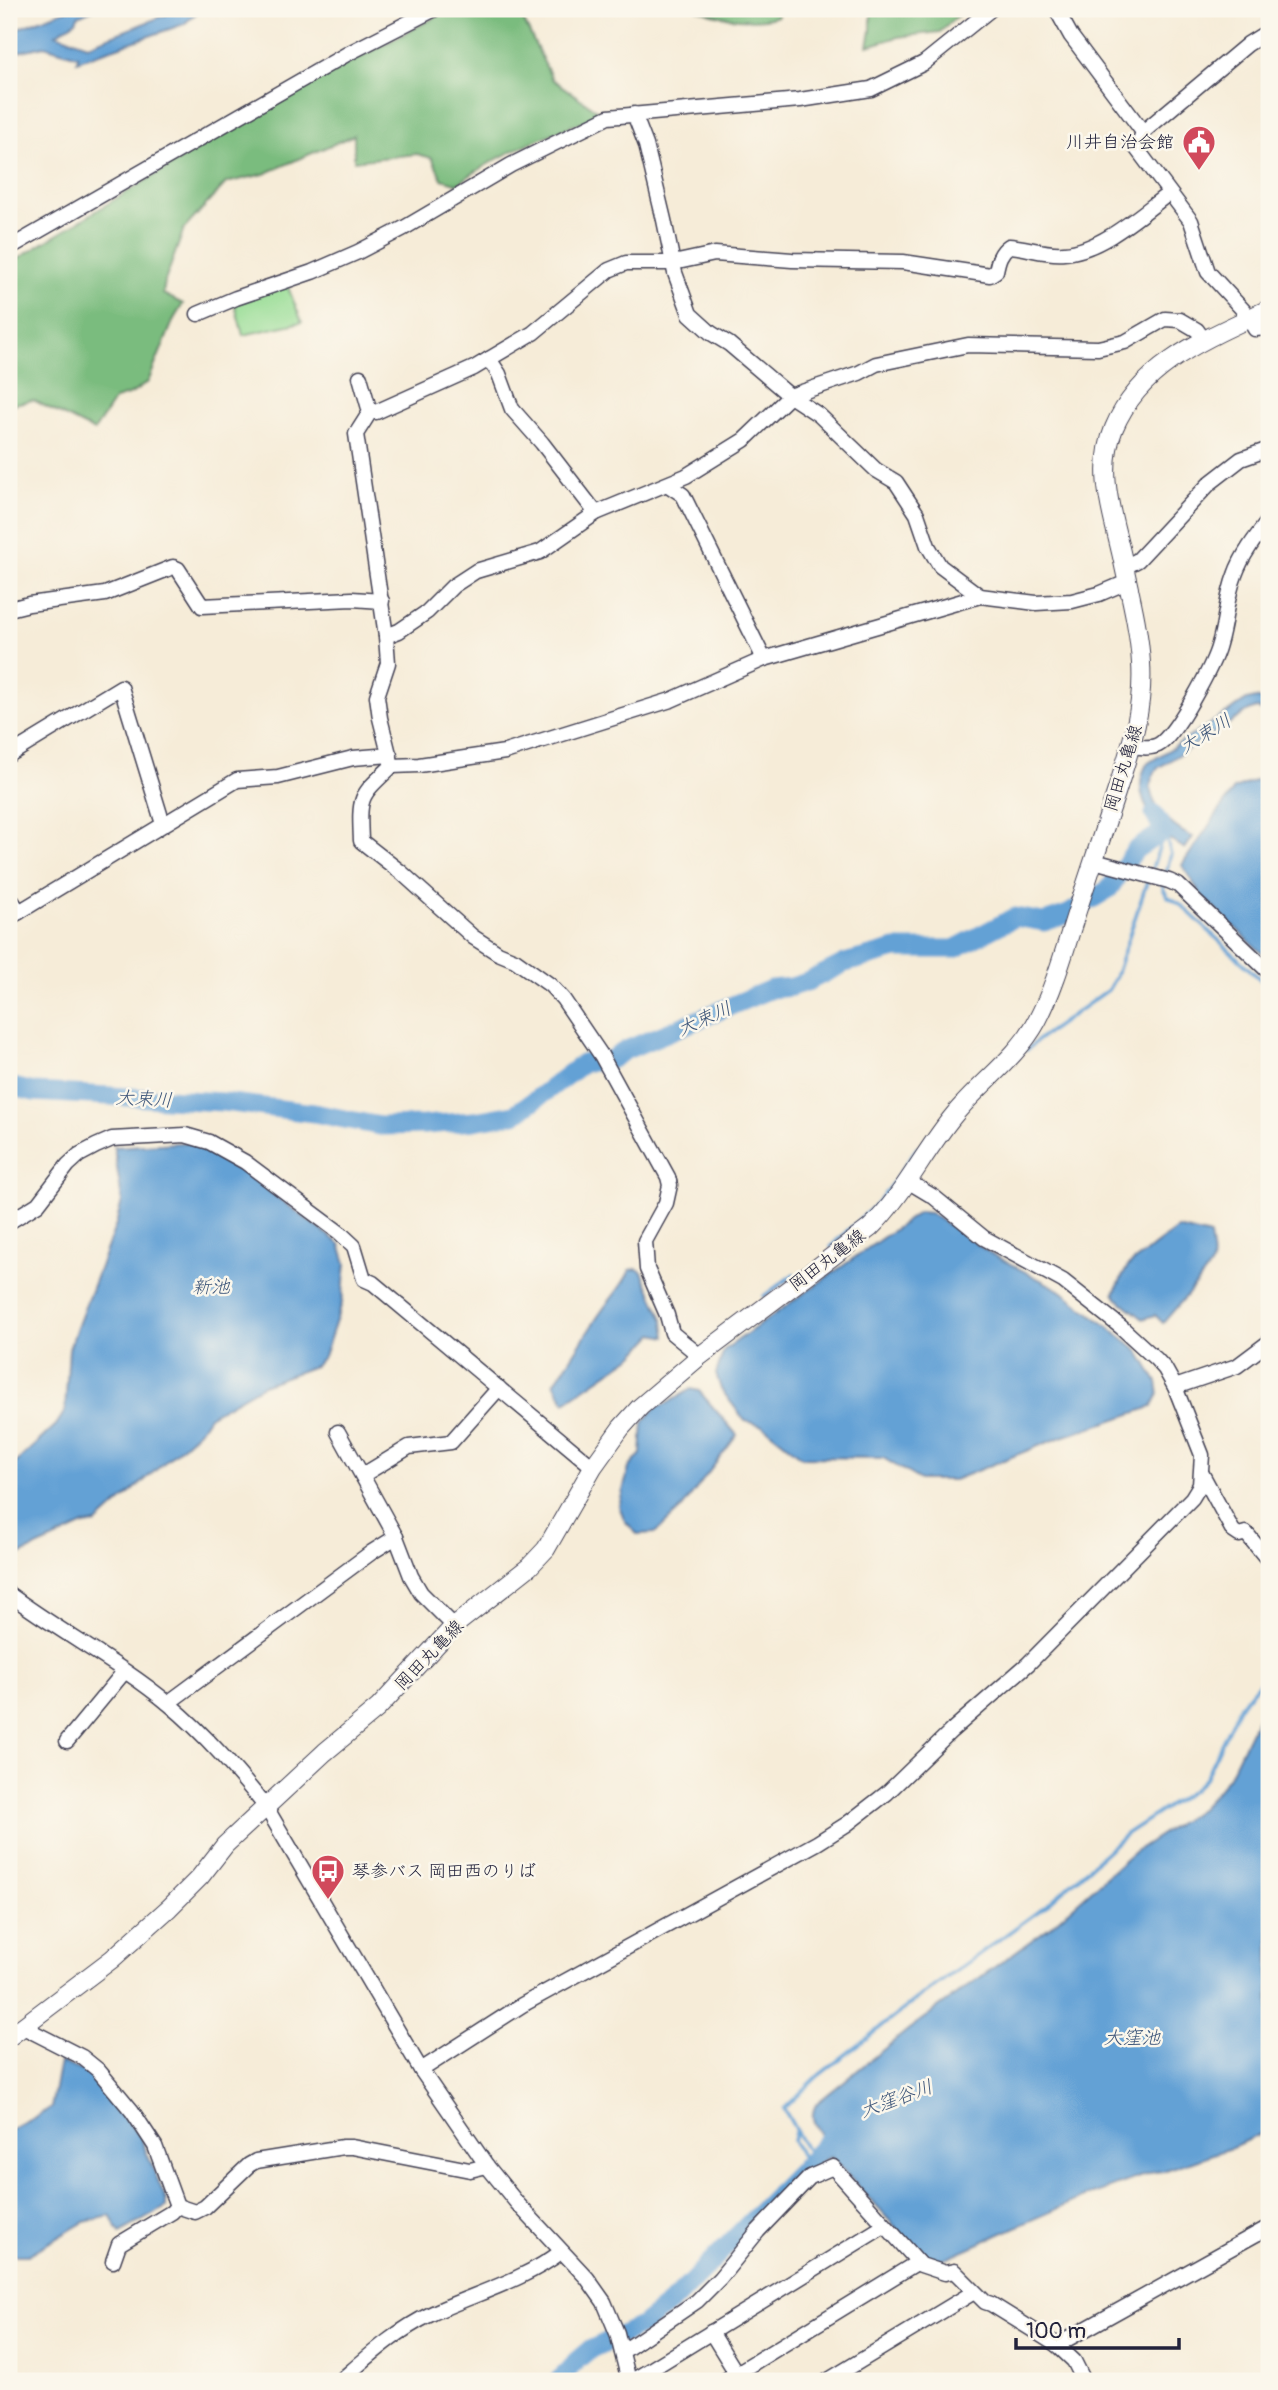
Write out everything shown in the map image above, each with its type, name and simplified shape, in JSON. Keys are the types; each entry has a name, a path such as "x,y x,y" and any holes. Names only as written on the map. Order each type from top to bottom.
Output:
{"main road":[{"name":"岡田丸亀線","path":"16,2032 111,1959 169,1908 200,1877 225,1845 325,1752 378,1708 454,1626 529,1567 546,1549 593,1467 640,1407 700,1356 870,1228 909,1182 952,1117 1013,1054 1036,1022 1054,979 1139,717 1139,635 1107,488 1105,467 1114,429 1137,388 1155,371 1204,340 1269,309"}],"street":[{"path":"9,248 347,54 435,9"},
{"path":"198,314 358,252 404,228 510,164 608,117 800,100 871,89 924,63 991,9"},
{"path":"1056,9 1071,36 1143,132"},
{"path":"1269,31 1248,44 1143,132 1137,149 1168,194 1191,221 1208,272 1244,311 1255,329 1269,328"},
{"path":"634,114 646,145 673,263 690,314 790,396 819,415 876,470 896,482 917,514 928,546 940,566 980,596"},
{"path":"370,412 376,412 489,359 533,333 609,270 626,263 673,263 715,254 792,260 904,262 990,275 996,271 1003,250 1009,246 1059,254 1081,249 1109,237 1168,194"},
{"path":"386,636 400,631 427,612 453,586 476,571 540,552 596,513 686,476 744,440 790,396 859,373 876,364 968,345 1097,348 1125,342 1165,319 1180,320 1197,330 1204,340"},
{"path":"489,359 499,374 512,409 596,513"},
{"path":"359,377 370,412 356,434 382,601 388,663 377,696 391,761"},
{"path":"9,896 14,915 237,780 278,776 352,758 419,765 505,752 671,700 764,659 980,596 1035,603 1072,601 1099,594 1126,575 1210,484 1241,458 1269,449"},
{"path":"668,485 683,495 764,659"},
{"path":"1131,746 1159,745 1186,710 1216,655 1229,591 1236,572 1246,551 1269,520"},
{"path":"9,609 106,594 173,567 178,569 202,606 352,599 382,601"},
{"path":"9,754 121,687 163,824"},
{"path":"391,761 365,791 360,815 361,841 473,937 515,960 550,985 563,999 603,1059 668,1177 670,1185 666,1203 645,1241 647,1269 672,1333 700,1356"},
{"path":"1094,862 1178,885 1269,972"},
{"path":"9,1222 38,1204 68,1165 96,1146 112,1139 185,1135 209,1142 246,1162 340,1233 354,1246 364,1279 373,1283 593,1467"},
{"path":"421,2070 522,2005 847,1824 887,1793 951,1731 1028,1664 1192,1498 1200,1485 1202,1455 1175,1387 1156,1359 1063,1281 984,1238 934,1197 909,1182"},
{"path":"1175,1387 1237,1366 1269,1342"},
{"path":"363,1475 409,1447 452,1442 499,1388"},
{"path":"338,1432 396,1537 411,1576 421,1593 454,1626"},
{"path":"1202,1474 1233,1531 1239,1535 1246,1533 1269,1561"},
{"path":"168,1703 396,1537"},
{"path":"9,1594 168,1703 213,1744 265,1807 421,2070 486,2166 596,2289 620,2343 630,2381 884,2226"},
{"path":"67,1741 124,1672"},
{"path":"16,2032 82,2057 98,2070 150,2137 177,2206"},
{"path":"177,2206 195,2212 205,2207 256,2161 343,2147 470,2170 486,2166"},
{"path":"620,2343 697,2301 810,2177 833,2167 918,2262 945,2273 954,2271 985,2302 1058,2346 1074,2361 1084,2381"},
{"path":"113,2261 118,2244 172,2212 177,2206"},
{"path":"1058,2346 1269,2227"},
{"path":"340,2381 412,2324 541,2265 561,2252"},
{"path":"712,2332 734,2379 918,2262"},
{"path":"827,2381 974,2291"}],"green space":[{"path":"451,9 522,9 519,11 552,79 602,114 509,153 458,184 442,179 432,158 417,154 354,161 354,135 264,174 226,183 184,229 163,294 183,304 148,382 131,394 115,399 94,431 33,400 9,405 9,264 320,78"},
{"path":"697,9 778,9 778,16 758,20 737,19"},
{"path":"871,9 965,9 940,32 898,37 868,46"},
{"path":"287,285 302,322 243,335 234,301"}],"water":[{"path":"69,9 94,9 78,16 76,21 56,34 88,45 166,15 173,9 201,9 184,24 77,61 78,56 44,46 9,54 9,32"},
{"path":"1256,698 1268,703 1263,711 1256,708 1249,711 1158,768 1152,778 1151,788 1158,808 1174,826 1193,837 1185,849 1171,840 1159,837 1141,792 1147,764 1247,700"},
{"path":"1269,775 1269,960 1201,895 1182,865 1234,789"},
{"name":"新池","path":"192,1142 219,1154 340,1244 346,1263 342,1303 324,1356 315,1366 263,1385 209,1416 199,1431 97,1523 84,1525 9,1560 9,1469 56,1425 65,1411 69,1349 116,1224 122,1201 114,1147"},
{"path":"919,1212 930,1213 993,1255 1060,1290 1138,1350 1157,1382 1159,1394 1152,1407 1056,1439 954,1480 920,1480 883,1458 802,1457 763,1426 745,1421 721,1389 716,1374 724,1350"},
{"path":"1178,1228 1210,1236 1212,1263 1163,1323 1155,1315 1143,1319 1114,1293 1128,1266"},
{"path":"637,1269 642,1272 664,1321 666,1337 654,1334 634,1355 565,1402 554,1383 630,1270"},
{"path":"691,1389 699,1391 737,1435 681,1509 655,1533 637,1534 625,1521 619,1506 629,1468 641,1454 643,1423 656,1407"},
{"name":"大窪池","path":"1269,1700 1269,2130 1228,2149 1082,2198 937,2262 924,2258 831,2157 820,2162 812,2148 823,2138 813,2117 817,2103 909,2029 1051,1926 1134,1852 1201,1808 1228,1778 1262,1708"},
{"path":"60,2062 88,2073 140,2136 166,2200 166,2207 120,2233 110,2216 84,2222 28,2255 9,2255 9,2131 51,2108"}],"waterway":[{"name":"大束川","path":"9,1086 34,1092 223,1102 314,1113 380,1126 474,1121 514,1114 583,1063 610,1060 626,1050 771,989 807,982 845,963 896,949 954,949 1015,917 1044,922 1068,914 1109,889 1135,850 1164,831 1154,814"},
{"path":"1151,872 1163,836"},
{"path":"1165,877 1171,854 1166,837"},
{"path":"1027,1050 1108,990 1115,978 1148,879"},
{"path":"1163,884 1167,896 1179,903 1262,981 1269,994"},
{"path":"831,1247 881,1198 917,1148"},
{"path":"764,1296 794,1274"},
{"path":"811,2158 784,2109 818,2076 917,1999 1047,1905 1126,1834 1193,1790 1205,1778 1240,1705 1269,1672"},
{"path":"795,2132 793,2141 801,2156 811,2158"},
{"name":"大窪谷川","path":"559,2381 589,2350 643,2325 673,2301 831,2136"}],"place":[{"name":"川井自治会館","path":"1199,172"},
{"name":"琴参バス 岡田西のりば","path":"328,1901"}]}
